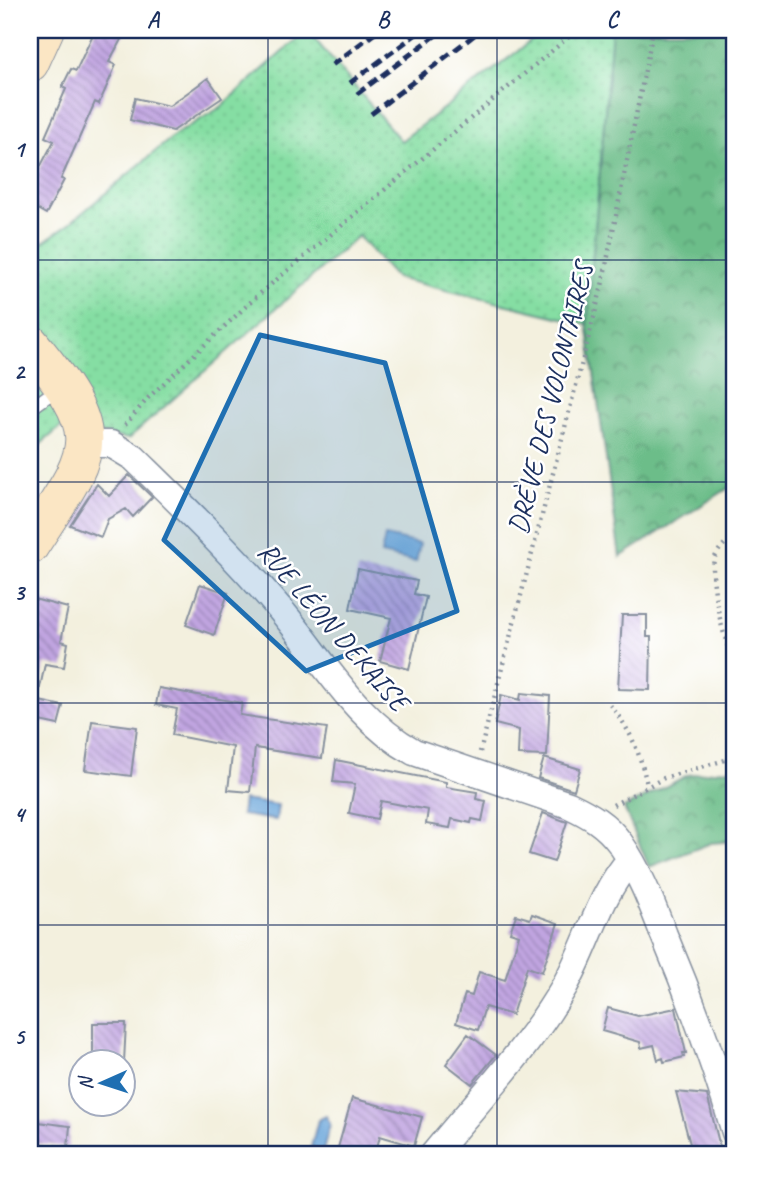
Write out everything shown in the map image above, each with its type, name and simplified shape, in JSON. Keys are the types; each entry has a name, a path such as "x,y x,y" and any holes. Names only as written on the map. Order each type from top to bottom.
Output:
{"street":[{"path":"30,64 45,30"},
{"path":"30,343 63,385 98,444 82,461 30,546"},
{"name":"RUE LÉON DEKAISE","path":"98,444 127,451 212,534 286,617 380,731 414,752 569,805 593,816 607,828 630,860 691,1002 735,1132"},
{"path":"433,1155 553,1005 573,970 606,895 618,873 630,860"}],"lane":[{"path":"30,410 63,385"}],"path":[{"path":"98,444 257,296 577,30"},
{"name":"DRÈVE DES VOLONTAIRES","path":"473,773 486,734 602,286 653,30"},
{"path":"735,535 725,542 714,560 714,589 735,662"},
{"path":"610,705 624,721 639,748 647,785"},
{"path":"593,816 647,785 735,757"}],"highlighted area":[{"path":"260,335 385,363 457,611 306,671 164,540"}],"green space":[{"path":"307,30 401,141 545,30 612,30 587,324 396,278 358,236 128,439 62,426 30,453 30,251 69,224 176,134 221,107"},
{"path":"612,30 735,30 735,484 620,557 587,324"},
{"path":"735,768 735,841 711,843 649,867 624,808 688,775"}],"water":[{"path":"385,536 420,544 416,562 381,554"},
{"path":"243,800 278,805 276,820 241,815"},
{"path":"326,1116 330,1124 323,1151 311,1147 318,1120"}],"building":[{"path":"95,30 126,30 109,62 116,65 99,104 95,102 61,179 64,180 46,214 30,205 30,186 54,141 45,137 66,89 62,87 71,69 76,71"},
{"path":"208,78 222,98 173,131 130,120 135,98 169,106"},
{"path":"129,475 152,497 133,517 126,509 108,519 101,537 70,525 97,484 109,496"},
{"path":"358,569 417,581 414,594 426,597 409,669 380,661 391,618 350,609"},
{"path":"200,584 228,593 214,635 186,625"},
{"path":"30,598 68,608 61,641 68,643 64,667 45,664 38,697 30,697"},
{"path":"622,615 647,615 647,637 651,637 650,690 618,689"},
{"path":"159,688 242,703 240,715 327,728 322,758 255,748 250,792 228,790 233,747 172,735 177,709 156,705"},
{"path":"521,693 550,696 547,756 518,755 519,730 495,724 501,695 520,700"},
{"path":"30,699 63,706 58,725 30,719"},
{"path":"92,721 137,727 131,776 85,770"},
{"path":"544,758 580,769 574,790 538,778"},
{"path":"336,760 446,782 446,787 477,792 476,799 486,801 482,821 472,819 471,823 452,819 450,828 426,824 428,810 381,801 377,819 349,813 355,784 333,782"},
{"path":"543,813 567,822 554,862 529,854"},
{"path":"532,914 558,923 542,972 527,967 512,1015 485,1007 478,1030 456,1023 465,994 472,996 479,972 505,980 519,935 510,932 516,915 530,919"},
{"path":"608,1008 638,1016 676,1008 686,1053 683,1053 684,1057 664,1062 663,1058 658,1060 654,1045 641,1048 640,1042 602,1031"},
{"path":"93,1023 126,1023 125,1048 93,1048"},
{"path":"468,1034 496,1055 472,1084 446,1064"},
{"path":"676,1092 707,1095 722,1155 693,1155"},
{"path":"352,1098 422,1117 414,1146 380,1136 375,1155 336,1155"},
{"path":"30,1121 70,1126 68,1147 30,1143"}],"railway":[{"path":"332,65 379,30"},
{"path":"350,83 422,30"},
{"path":"357,94 443,30"},
{"path":"371,114 481,30"}]}
